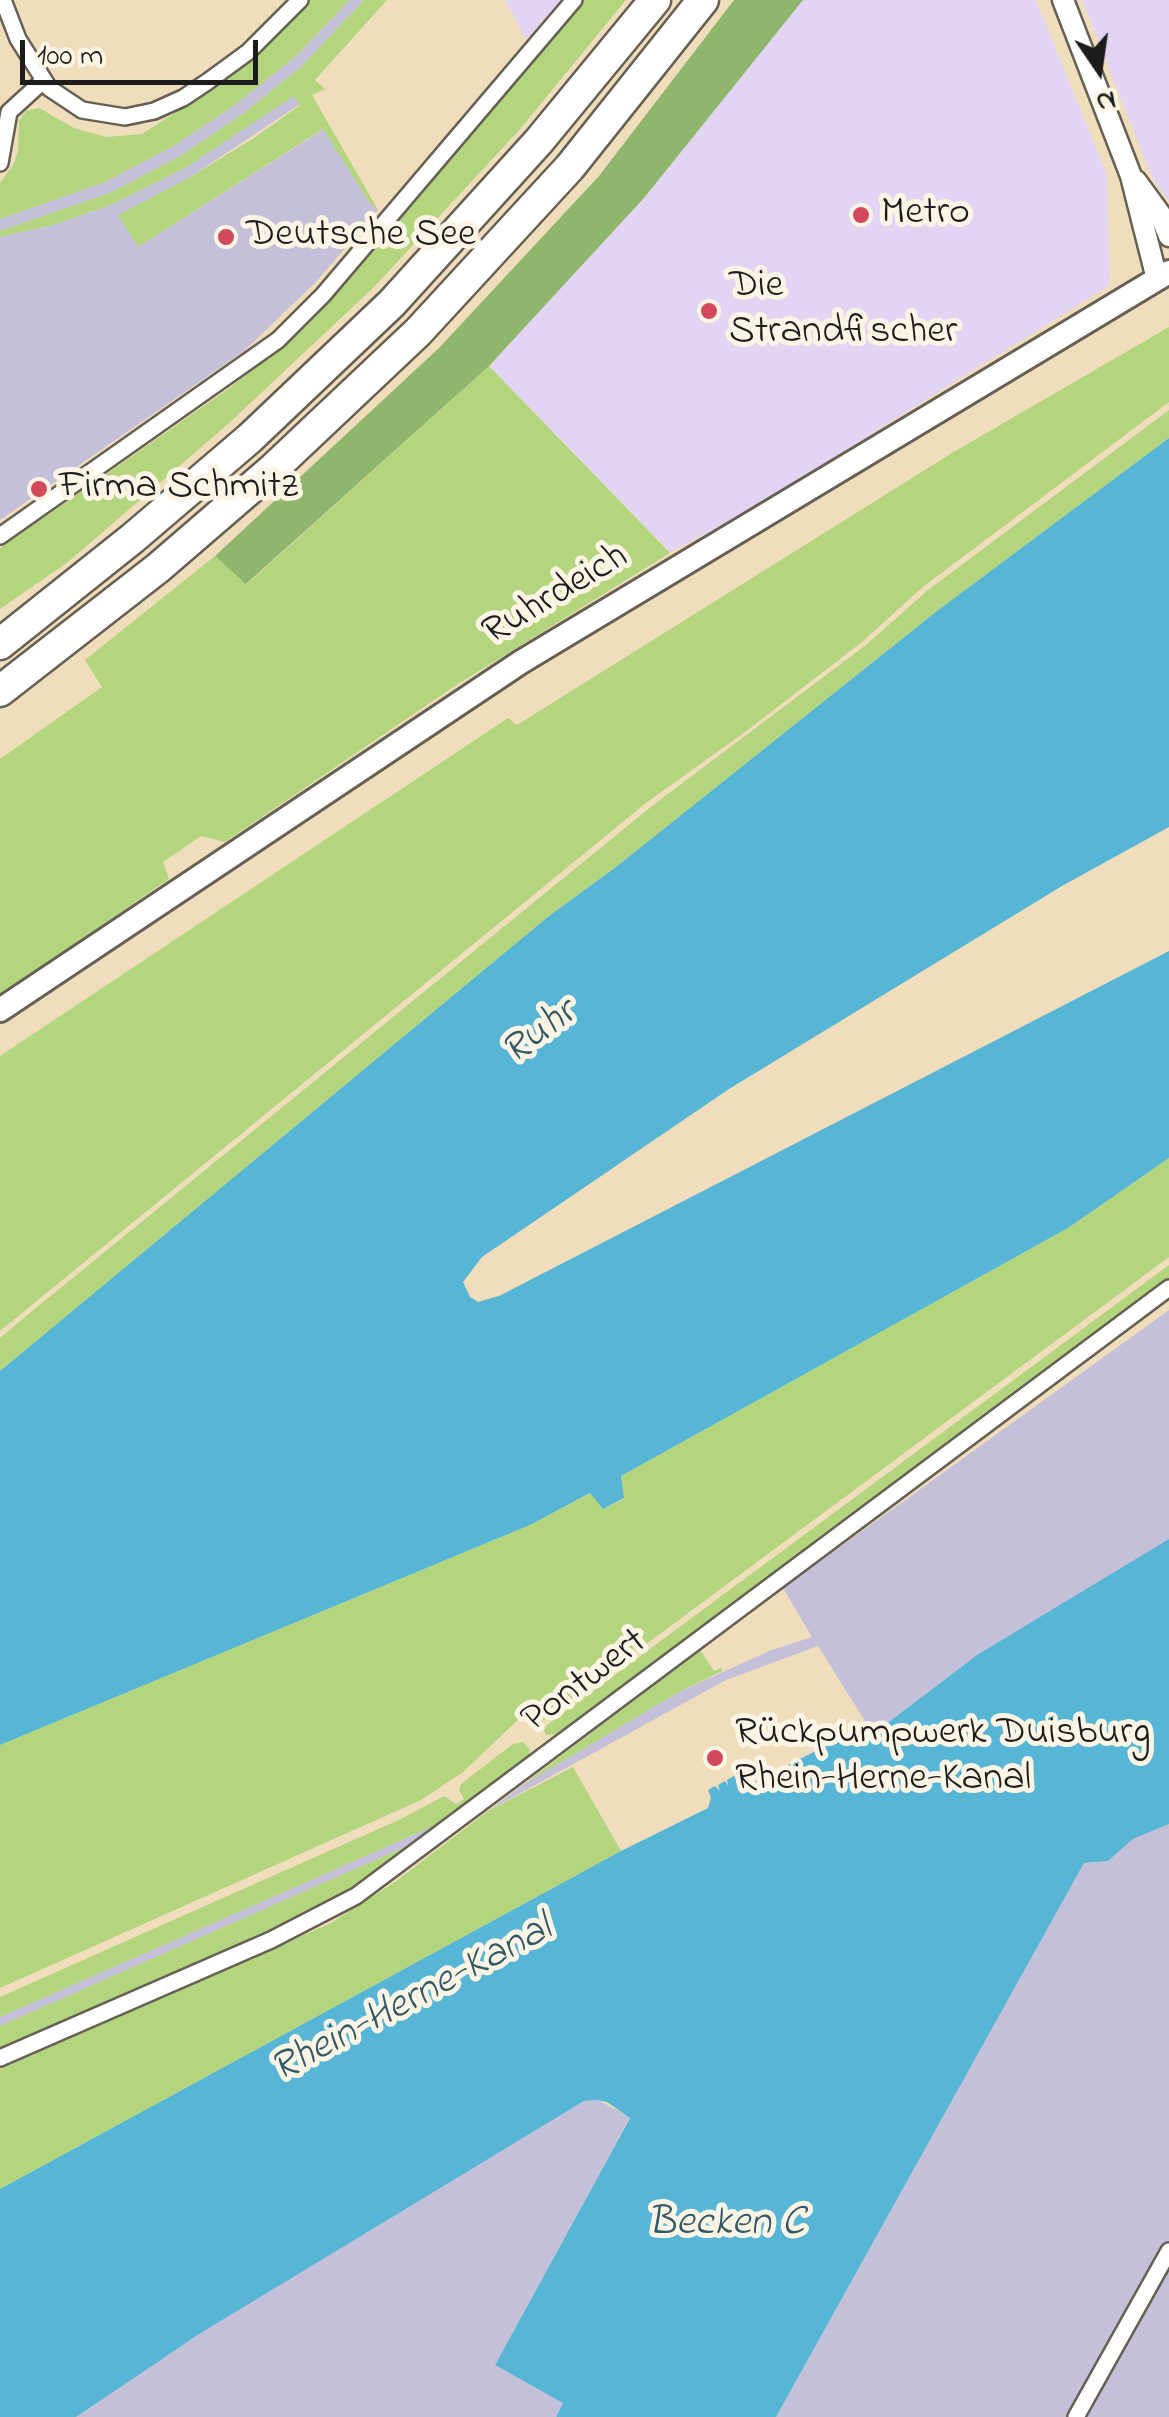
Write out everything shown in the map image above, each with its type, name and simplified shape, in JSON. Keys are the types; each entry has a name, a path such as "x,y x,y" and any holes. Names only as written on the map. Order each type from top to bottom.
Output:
{"highway":[{"path":"0,644 250,438 392,303 539,140 655,0"},
{"path":"0,691 187,543 274,468 418,332 570,167 703,0"}],"main road":[{"name":"Ruhrdeich","path":"0,1010 521,662 1163,276"}],"street":[{"path":"3,0 18,39 43,81 58,96 95,114 125,116 154,111 183,98 234,62 300,0"},
{"path":"0,536 278,340 323,295 574,0"},
{"path":"1063,0 1132,176 1163,276"},
{"path":"0,163 9,112 43,81"},
{"path":"1132,176 1165,215 1169,236"},
{"name":"Pontwert","path":"0,2058 271,1940 356,1896 1169,1288"},
{"path":"1076,2417 1169,2251"}],"shaded area":[{"path":"350,0 364,0 302,66 244,113 182,155 110,193 0,231 0,219 105,182 175,145 236,104 295,57"},
{"path":"505,0 561,0 526,40"},
{"path":"803,0 1036,0 1107,175 1110,285 735,519 670,552 489,366 644,198"},
{"path":"1082,0 1169,0 1169,201 1153,180"},
{"path":"294,95 300,104 192,176 138,247 324,129 378,210 316,282 244,351 0,520 0,237 53,225 113,204 185,168"},
{"path":"1169,1310 1169,1539 1162,1545 977,1655 873,1734 818,1646 726,1680 488,1811 524,1784 679,1692 769,1651 812,1637 783,1588"},
{"path":"445,1821 423,1839 0,2026 0,2017"},
{"path":"1169,1824 1169,2417 776,2417 1084,1863 1108,1861 1133,1839"},
{"path":"598,2100 630,2117 495,2365 564,2403 556,2417 76,2417 196,2335 584,2101"}],"green space":[{"path":"310,0 350,0 295,57 236,104 175,145 105,182 0,219 0,183 13,165 18,151 19,121 26,111 39,108 74,128 106,137 142,134 209,91 254,56"},
{"path":"364,0 387,0 315,80 325,89 312,95 378,210 323,129 138,247 118,215 254,138 300,105 294,96 185,168 113,204 53,225 0,237 0,231 110,193 182,155 244,113 302,66"},
{"path":"585,0 626,0 521,128 374,287 228,424 68,562 0,609 0,548 227,390 304,328"},
{"path":"734,0 803,0 644,198 489,366 246,584 215,556 439,348 599,176"},
{"path":"1169,327 1169,402 924,586 862,642 749,729 646,803 0,1331 0,1056 508,718 517,725 952,453"},
{"path":"489,366 670,553 458,684 225,842 201,836 163,862 169,879 0,995 0,759 102,687 85,660 215,556 247,584"},
{"path":"1169,410 1169,438 937,611 549,916 0,1371 0,1338 31,1312 652,806 866,645 928,590"},
{"path":"1169,1158 1169,1257 541,1722 534,1719 544,1707 538,1701 463,1772 421,1800 0,1988 0,1745 530,1525 591,1493 603,1509 624,1499 621,1476 1068,1228"},
{"path":"1169,1265 1169,1279 561,1734 546,1735 547,1725"},
{"path":"700,1650 714,1671 722,1671 679,1692 524,1784"},
{"path":"523,1742 530,1750 529,1757 445,1821 0,2017 0,1997 401,1819 444,1796 456,1804 464,1799 459,1790 461,1784 513,1744"},
{"path":"573,1767 621,1851 0,2189 0,2069 329,1924 395,1882 488,1811"},
{"path":"423,1839 352,1890 269,1933 0,2050 0,2026"}],"water":[{"name":"Ruhr","path":"1169,438 1169,827 1062,886 729,1089 482,1257 463,1282 470,1297 478,1302 499,1296 1169,951 1169,1158 1068,1228 621,1476 624,1498 603,1509 590,1493 530,1525 0,1745 0,1371 549,916 937,611"},
{"path":"1169,1539 1169,1824 1133,1839 1108,1861 1084,1863 776,2417 556,2417 563,2403 495,2365 630,2118 607,2102 597,2100 584,2101 199,2334 76,2417 0,2417 0,2189 621,1851 708,1808 708,1790 715,1786 720,1791 718,1785 725,1781 728,1786 727,1780 734,1776 739,1780 737,1775 743,1771 750,1782 755,1782 845,1736 857,1740 873,1734 977,1655"}],"place":[{"name":"Metro","path":"861,215"},
{"name":"Deutsche See","path":"226,237"},
{"name":"Die Strandfischer","path":"709,311"},
{"name":"Firma Schmitz","path":"39,489"},
{"name":"Rückpumpwerk Duisburg Rhein-Herne-Kanal","path":"715,1758"}],"water label":[{"name":"Rhein-Herne-Kanal","path":"413,2002"},
{"name":"Becken C","path":"726,2226"}]}
